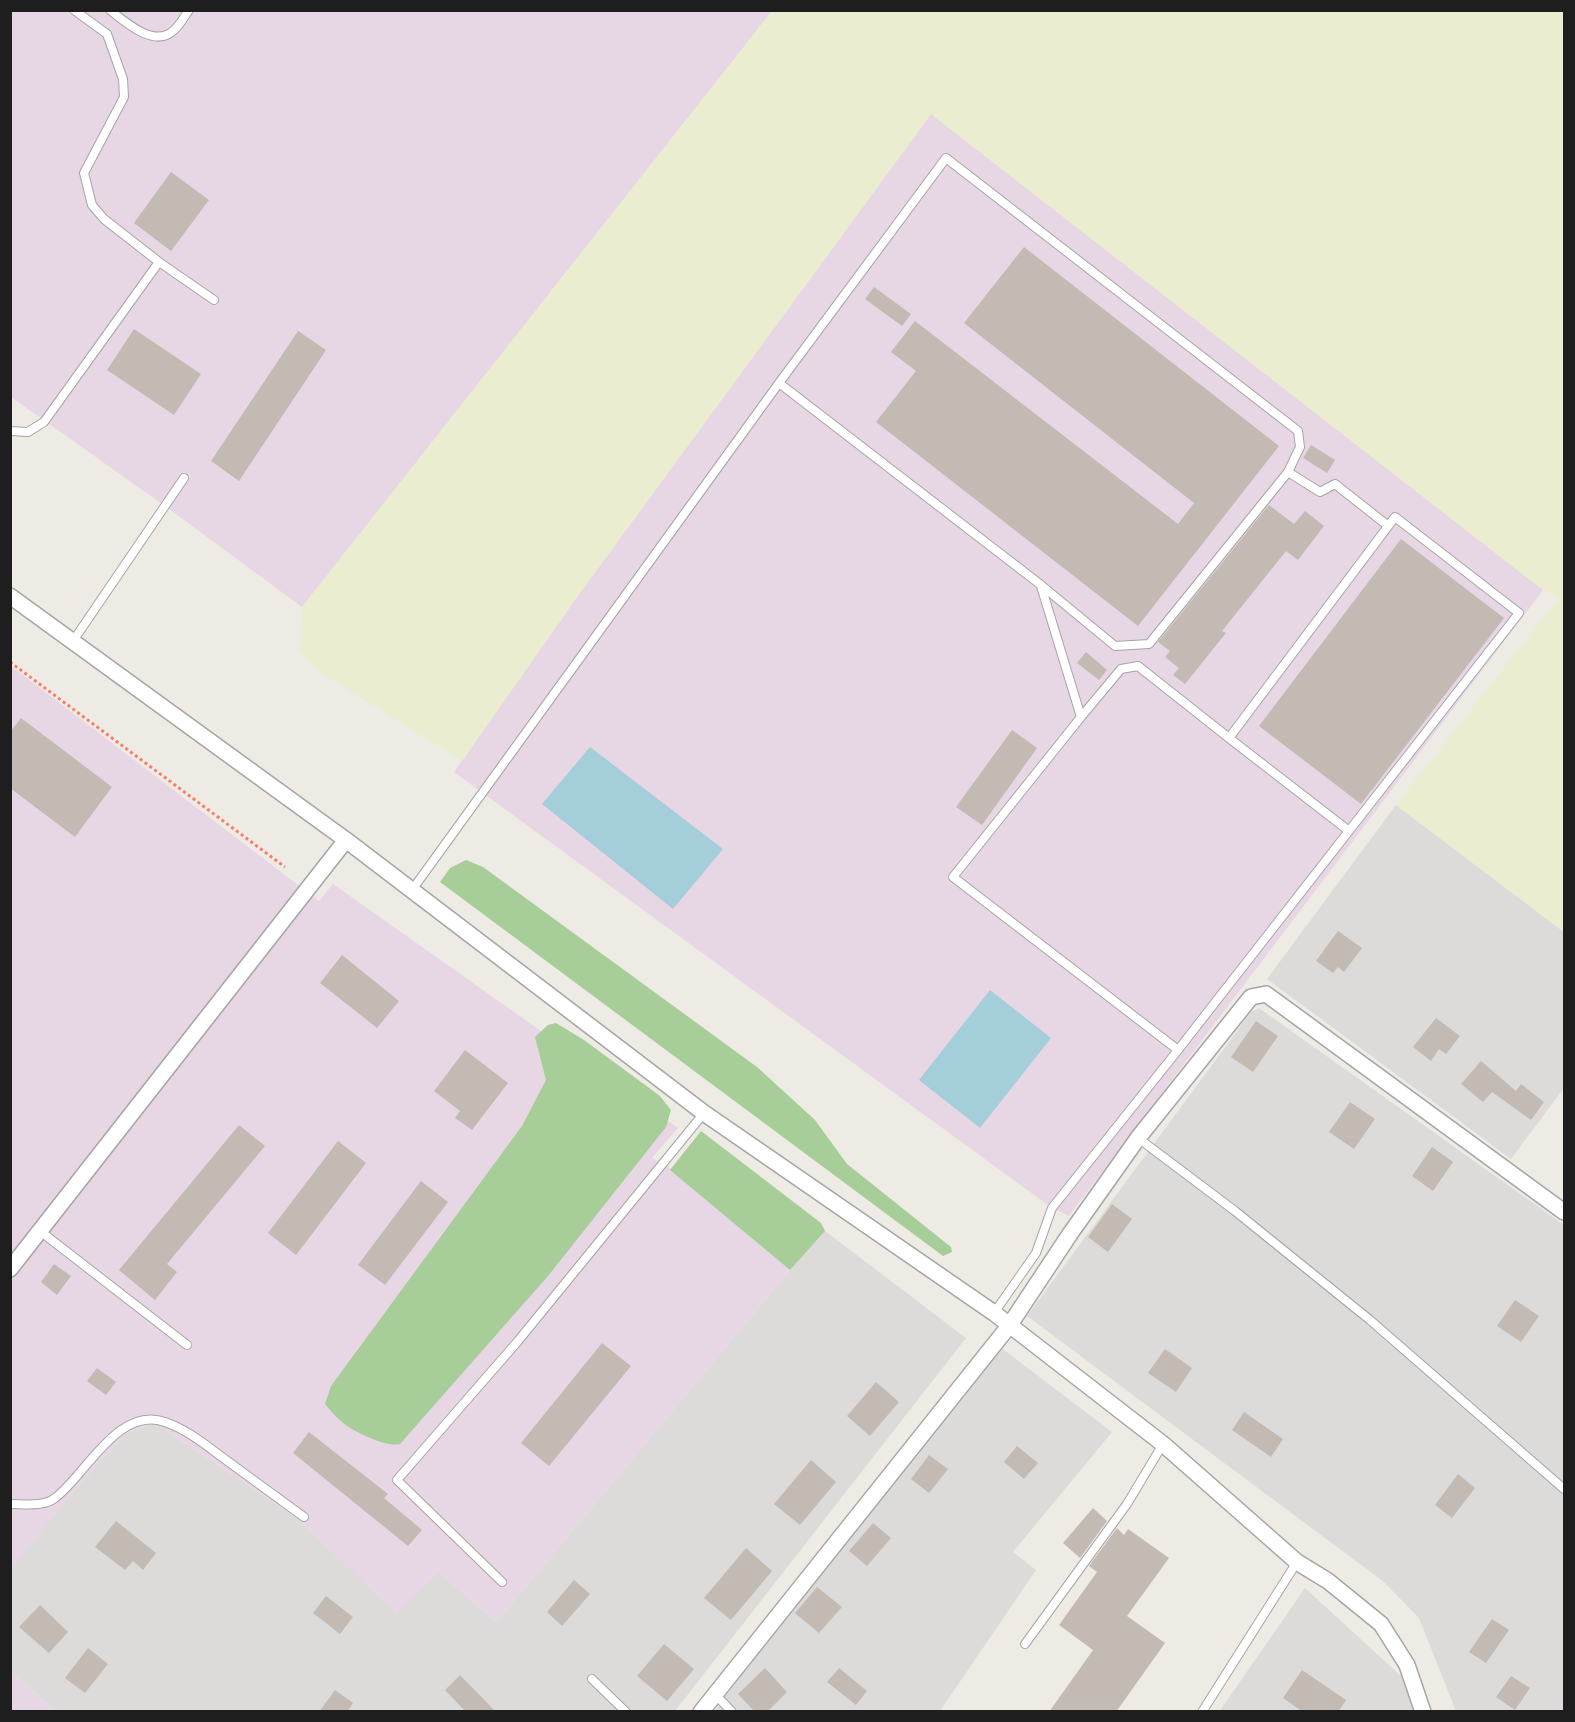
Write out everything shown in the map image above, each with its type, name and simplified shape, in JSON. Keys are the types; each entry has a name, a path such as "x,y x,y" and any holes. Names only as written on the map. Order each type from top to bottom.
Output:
{"street":[{"path":"10,596 346,840 704,1113 994,1313 1162,1444 1297,1562 1328,1581 1381,1624 1407,1665 1423,1712"},
{"path":"10,1269 346,840"},
{"path":"701,1712 1009,1326 1138,1138 1251,997 1266,994 1564,1212"}],"lane":[{"path":"74,10 107,34 123,79 124,97 84,173 92,205 104,219 159,262 214,300"},
{"path":"110,10 132,27 153,37 173,32 189,10"},
{"path":"412,890 779,383 946,158 1298,431 1300,447 1288,472 1149,644 1115,646 1041,585 779,383"},
{"path":"10,431 28,432 44,422 159,262"},
{"path":"1288,472 1320,492 1335,484 1387,525"},
{"path":"73,641 184,478"},
{"path":"994,1313 1036,1252 1052,1208 1519,613 1395,517 1229,738"},
{"path":"1041,585 1081,717"},
{"path":"1178,1050 953,877 1121,669 1138,666 1348,831"},
{"path":"502,1582 397,1480 518,1341 704,1113"},
{"path":"1138,1138 1235,1211 1370,1320 1564,1489"},
{"path":"40,1231 187,1345"},
{"path":"10,1504 39,1504 54,1499 115,1434 129,1425 147,1420 163,1420 187,1431 304,1517"},
{"path":"1025,1644 1127,1504 1162,1444"},
{"path":"1202,1712 1297,1562"},
{"path":"592,1679 626,1712"},
{"path":"715,1694 732,1712"}],"path":[{"path":"10,662 285,867"}],"shaded area":[{"path":"10,11 772,11 302,607 11,397"},
{"path":"931,114 1543,590 1069,1216 1052,1208 454,772 577,597"},
{"path":"11,666 319,901 333,884 678,1128 652,1158 663,1163 790,1270 496,1622 438,1571 396,1614 298,1519 155,1423 126,1433 75,1489 11,1569"},
{"path":"1396,805 1564,932 1564,1088 1511,1159 1267,979"},
{"path":"1259,1008 1564,1225 1564,1711 1456,1711 1419,1618 1384,1582 1027,1316 1251,1012"},
{"path":"825,1231 966,1338 675,1711 55,1711 11,1671 10,1569 75,1489 126,1433 155,1423 298,1519 396,1613 438,1571 496,1622"},
{"path":"1000,1347 1112,1432 1013,1552 1036,1570 940,1711 714,1712 777,1627"},
{"path":"1305,1588 1402,1677 1415,1711 1219,1712"},
{"path":"11,1671 55,1711 11,1711"}],"green space":[{"path":"772,11 1564,11 1564,932 1396,805 1559,598 1543,590 931,114 577,597 462,761 316,670 300,650 302,607"},
{"path":"466,860 483,867 757,1067 815,1120 847,1164 951,1247 952,1252 943,1256 440,882 450,868"},
{"path":"556,1023 584,1040 660,1096 671,1110 666,1127 548,1276 400,1444 387,1444 361,1434 342,1422 325,1404 331,1386 522,1126 546,1080 535,1037 548,1025"},
{"path":"701,1131 821,1223 825,1231 790,1270 670,1170"}],"water":[{"path":"590,747 723,849 673,909 542,804"},
{"path":"990,990 1051,1038 980,1128 919,1080"}],"building":[{"path":"171,172 209,200 171,251 134,223"},
{"path":"1024,247 1279,446 1138,626 876,422 916,371 891,352 915,321 1178,524 1194,503 964,323"},
{"path":"874,287 911,314 902,326 865,299"},
{"path":"134,329 201,374 174,415 107,370"},
{"path":"298,331 326,350 239,481 211,461"},
{"path":"1311,445 1335,460 1327,473 1303,458"},
{"path":"1269,505 1294,524 1305,511 1324,526 1298,560 1286,551 1222,631 1226,633 1185,684 1173,675 1179,668 1165,657 1170,651 1158,642"},
{"path":"1401,539 1504,618 1361,804 1259,726"},
{"path":"1086,652 1107,670 1099,680 1077,663"},
{"path":"21,718 112,787 75,837 10,788 10,732"},
{"path":"1012,730 1037,748 982,825 956,807"},
{"path":"1338,931 1362,948 1344,972 1338,967 1333,973 1316,961"},
{"path":"342,955 399,1001 377,1028 320,983"},
{"path":"1436,1018 1460,1036 1446,1054 1439,1049 1431,1061 1413,1047"},
{"path":"1256,1021 1278,1036 1253,1072 1231,1057"},
{"path":"465,1050 508,1083 472,1130 455,1118 460,1111 434,1091"},
{"path":"1481,1061 1516,1091 1521,1084 1544,1102 1531,1120 1492,1092 1483,1102 1461,1084"},
{"path":"1350,1102 1375,1119 1354,1149 1329,1132"},
{"path":"239,1125 265,1146 167,1264 177,1272 155,1300 119,1270"},
{"path":"338,1141 366,1163 296,1255 268,1233"},
{"path":"1432,1147 1453,1162 1433,1191 1412,1176"},
{"path":"421,1181 448,1202 385,1285 358,1265"},
{"path":"1112,1204 1132,1219 1108,1252 1088,1237"},
{"path":"54,1264 71,1276 57,1295 41,1282"},
{"path":"1515,1300 1539,1316 1521,1342 1497,1326"},
{"path":"602,1343 631,1366 549,1466 521,1443"},
{"path":"1165,1349 1192,1368 1176,1392 1148,1373"},
{"path":"97,1368 116,1382 106,1395 87,1381"},
{"path":"876,1382 899,1402 870,1436 847,1416"},
{"path":"1244,1412 1283,1439 1271,1457 1232,1430"},
{"path":"309,1432 388,1494 384,1498 422,1530 408,1546 293,1453"},
{"path":"1017,1446 1038,1463 1024,1479 1004,1462"},
{"path":"929,1455 948,1469 929,1493 911,1479"},
{"path":"811,1460 836,1482 800,1525 774,1504"},
{"path":"1458,1474 1475,1488 1452,1518 1435,1505"},
{"path":"1093,1508 1107,1521 1080,1558 1063,1543"},
{"path":"116,1521 156,1553 143,1570 133,1561 125,1570 95,1547"},
{"path":"873,1523 891,1538 867,1566 849,1551"},
{"path":"1117,1528 1124,1535 1128,1529 1169,1558 1127,1616 1165,1643 1116,1712 1049,1712 1093,1650 1059,1625 1097,1572 1089,1566"},
{"path":"746,1548 772,1571 731,1620 704,1598"},
{"path":"574,1580 590,1594 562,1626 547,1612"},
{"path":"817,1587 842,1607 819,1633 795,1613"},
{"path":"326,1596 353,1617 340,1634 313,1613"},
{"path":"40,1605 68,1632 49,1653 19,1627"},
{"path":"1492,1619 1509,1630 1486,1663 1469,1652"},
{"path":"664,1644 694,1669 667,1701 637,1676"},
{"path":"88,1648 108,1664 85,1693 65,1678"},
{"path":"765,1668 787,1692 767,1712 755,1712 738,1694"},
{"path":"839,1668 867,1691 856,1705 827,1682"},
{"path":"1302,1670 1346,1700 1338,1712 1303,1712 1283,1698"},
{"path":"460,1675 496,1712 466,1712 445,1690"},
{"path":"1511,1676 1530,1688 1515,1710 1496,1697"},
{"path":"335,1690 353,1703 347,1712 319,1712"}]}
